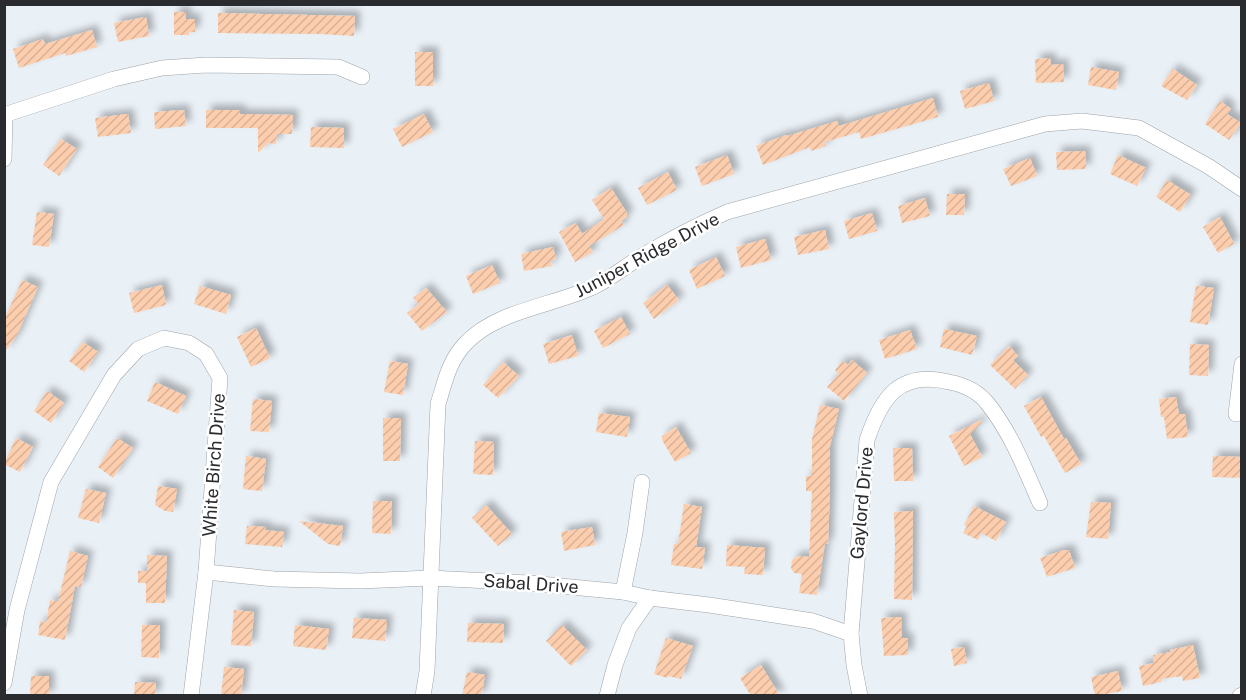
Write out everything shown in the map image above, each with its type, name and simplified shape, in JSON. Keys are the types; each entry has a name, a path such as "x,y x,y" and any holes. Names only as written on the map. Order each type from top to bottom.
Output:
{"street":[{"path":"4,159 5,116 114,79 162,68 206,65 338,67 362,77"},
{"name":"Juniper Ridge Drive","path":"423,696 428,661 438,404 448,368 465,343 481,330 500,319 556,302 593,287 648,252 694,227 727,213 1045,124 1082,121 1139,128 1208,166 1242,189"},
{"name":"White Birch Drive","path":"4,683 17,610 51,482 114,375 138,349 164,338 189,343 206,354 220,378 206,572 191,696"},
{"path":"1236,414 1242,364"},
{"name":"Gaylord Drive","path":"860,696 851,634 867,440 875,415 888,397 904,382 930,378 972,389 988,404 1017,451 1040,503"},
{"path":"623,592 642,482"},
{"name":"Sabal Drive","path":"206,572 274,579 360,581 430,578 530,583 623,592 650,598 813,621 851,634"},
{"path":"608,696 615,665 629,627 650,598"}],"building":[{"path":"174,12 186,12 186,19 195,19 195,32 189,32 189,35 174,35"},
{"path":"218,13 355,16 354,36 218,33"},
{"path":"146,17 149,36 118,42 114,23"},
{"path":"92,30 97,47 66,56 65,53 19,68 13,49 43,39 45,44"},
{"path":"415,52 433,52 433,86 415,86"},
{"path":"1050,58 1051,65 1063,64 1064,82 1036,83 1035,59"},
{"path":"1091,67 1119,72 1116,90 1088,85"},
{"path":"1173,69 1197,85 1187,100 1161,86"},
{"path":"989,83 994,101 965,109 960,91"},
{"path":"933,98 938,117 861,139 859,132 825,142 826,146 811,151 810,147 763,165 756,146 837,121 839,126"},
{"path":"1220,101 1231,109 1227,114 1241,123 1229,140 1205,124"},
{"path":"184,110 186,126 155,129 154,112"},
{"path":"206,110 240,110 240,114 293,115 292,134 277,134 276,144 268,143 258,153 258,128 206,128"},
{"path":"128,114 131,133 98,137 95,118"},
{"path":"424,114 433,132 402,147 393,129"},
{"path":"311,127 344,128 344,148 310,147"},
{"path":"61,139 77,149 59,176 43,165"},
{"path":"1085,151 1086,169 1057,170 1056,152"},
{"path":"727,155 734,174 702,186 695,167"},
{"path":"1118,155 1146,168 1137,186 1110,174"},
{"path":"1030,158 1037,176 1011,186 1003,169"},
{"path":"668,172 677,190 647,205 638,188"},
{"path":"1167,180 1191,195 1180,212 1156,197"},
{"path":"611,188 627,213 627,217 621,221 624,225 589,246 593,252 575,262 559,232 576,223 582,234 604,219 592,200"},
{"path":"947,194 965,194 964,215 946,215"},
{"path":"925,198 930,216 902,223 898,206"},
{"path":"37,212 54,214 49,247 32,245"},
{"path":"872,213 877,231 849,239 844,221"},
{"path":"1220,217 1234,244 1218,253 1203,227"},
{"path":"825,230 829,249 798,255 794,237"},
{"path":"765,239 771,260 741,268 736,247"},
{"path":"553,247 556,259 550,261 552,266 524,271 521,254"},
{"path":"716,257 725,276 697,289 689,270"},
{"path":"492,265 500,283 473,294 466,276"},
{"path":"22,280 38,287 17,335 4,353 4,320"},
{"path":"162,285 166,305 134,313 129,293"},
{"path":"667,285 679,300 654,319 643,303"},
{"path":"200,286 231,295 226,314 194,304"},
{"path":"1196,286 1214,288 1208,325 1190,322"},
{"path":"426,288 447,312 422,331 407,313 419,304 413,298"},
{"path":"621,317 630,334 603,348 594,331"},
{"path":"256,328 270,358 251,367 237,337"},
{"path":"944,329 977,336 972,355 940,347"},
{"path":"910,330 917,349 885,359 879,340"},
{"path":"572,335 578,356 549,364 543,344"},
{"path":"83,342 98,352 84,372 69,361"},
{"path":"1190,344 1209,345 1208,376 1189,375"},
{"path":"1009,346 1018,356 1013,360 1028,375 1015,389 990,365"},
{"path":"852,360 867,373 844,401 827,387 839,374 835,370 843,361 848,365"},
{"path":"390,361 408,364 403,395 384,392"},
{"path":"503,362 519,376 498,398 483,385"},
{"path":"155,382 186,396 178,414 147,401"},
{"path":"47,391 64,403 51,423 34,411"},
{"path":"1041,397 1081,464 1065,473 1024,406"},
{"path":"1176,397 1179,414 1185,414 1188,437 1167,439 1159,399"},
{"path":"253,399 272,401 269,432 250,431"},
{"path":"820,405 839,409 830,446 828,544 825,543 817,595 799,593 802,574 794,573 791,568 792,560 798,556 809,557 812,491 806,491 806,476 812,476 812,439"},
{"path":"599,413 630,417 627,437 596,432"},
{"path":"383,418 401,418 400,461 383,461"},
{"path":"981,420 982,422 970,434 982,457 964,466 949,436"},
{"path":"676,427 691,453 675,462 662,436"},
{"path":"16,438 33,447 20,472 4,464"},
{"path":"117,438 133,448 113,478 98,467"},
{"path":"475,441 494,442 493,475 473,474"},
{"path":"893,448 912,448 913,481 894,481"},
{"path":"246,456 266,459 262,491 243,489"},
{"path":"1213,456 1242,457 1242,478 1212,477"},
{"path":"158,486 177,489 173,512 165,511 155,505"},
{"path":"86,489 106,493 99,523 78,518"},
{"path":"373,501 392,501 391,534 372,533"},
{"path":"1091,502 1111,503 1108,539 1086,537"},
{"path":"684,504 702,507 696,547 705,548 702,569 671,565 674,544 678,544"},
{"path":"486,505 512,534 498,546 472,518"},
{"path":"974,506 1006,522 996,541 981,533 978,540 963,533 967,526 964,525"},
{"path":"913,511 912,600 894,599 894,512"},
{"path":"299,521 343,526 340,546 328,544"},
{"path":"247,526 266,527 265,530 284,532 282,547 245,544"},
{"path":"592,527 595,545 564,551 561,532"},
{"path":"727,545 765,548 763,575 744,574 745,567 726,566"},
{"path":"1069,550 1075,568 1047,577 1040,558"},
{"path":"70,551 88,556 81,587 75,586 65,640 38,635 40,621 46,623 50,600 58,602"},
{"path":"147,555 167,556 165,603 146,603 146,583 138,583 138,571 147,571"},
{"path":"234,610 254,612 251,646 231,645"},
{"path":"901,617 902,638 908,638 908,655 884,656 881,618"},
{"path":"354,618 387,620 385,641 352,638"},
{"path":"468,623 504,624 503,643 467,642"},
{"path":"142,625 160,625 159,658 141,657"},
{"path":"295,625 329,629 326,650 293,646"},
{"path":"562,625 587,650 571,666 546,641"},
{"path":"666,638 693,646 681,679 654,674"},
{"path":"1193,645 1200,678 1183,681 1182,676 1161,679 1161,682 1143,686 1139,666 1154,663 1153,655"},
{"path":"964,647 967,663 954,666 951,649"},
{"path":"761,665 780,696 751,696 740,678"},
{"path":"224,667 244,669 241,696 221,696"},
{"path":"1118,671 1122,691 1095,696 1091,677"},
{"path":"467,672 485,675 481,696 462,696"},
{"path":"31,676 49,676 49,696 30,696"},
{"path":"135,682 156,683 155,696 134,696"}]}
